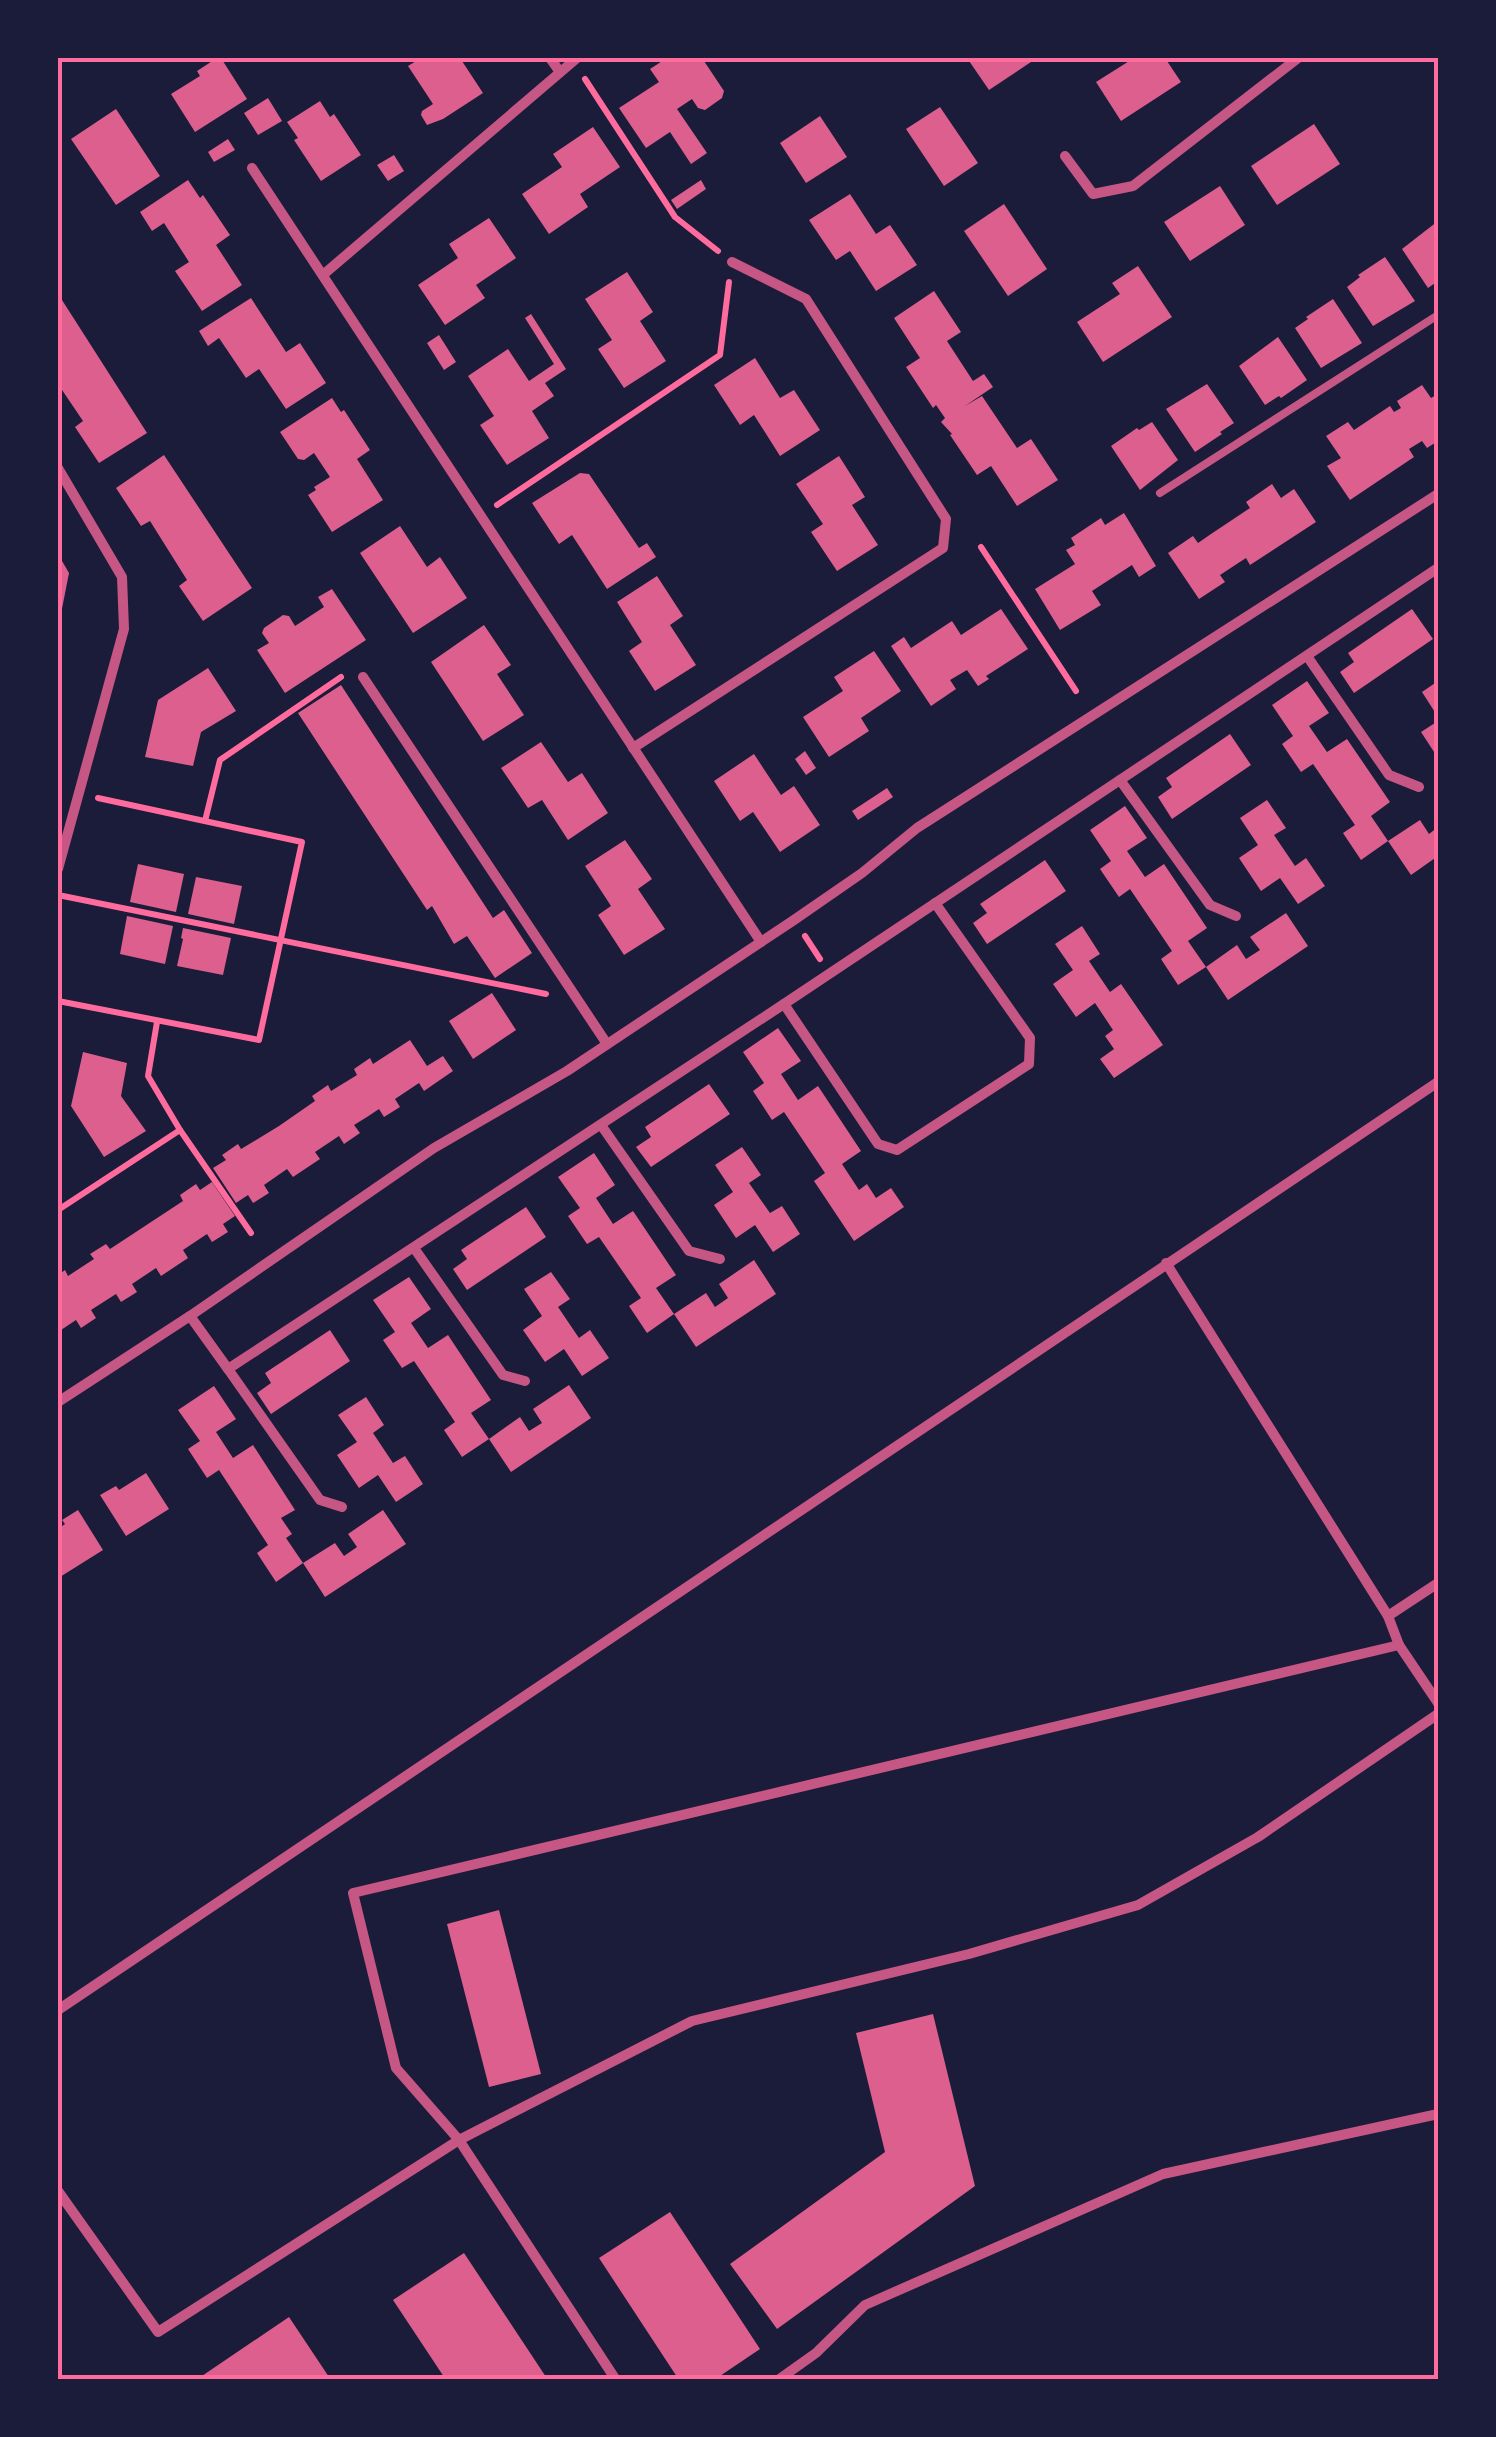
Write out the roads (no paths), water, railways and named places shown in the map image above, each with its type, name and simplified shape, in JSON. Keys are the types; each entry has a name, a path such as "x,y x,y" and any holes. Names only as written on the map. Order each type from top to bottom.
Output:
{"street":[{"path":"550,58 560,72"},
{"path":"324,274 577,58"},
{"path":"1064,156 1093,194 1133,186 1298,58"},
{"path":"252,168 760,942"},
{"path":"633,748 943,548 946,520 806,300 732,262"},
{"path":"58,468 122,577 124,628 58,870"},
{"path":"58,1402 434,1148 567,1071 760,942 862,873 916,828 1438,494"},
{"path":"228,1370 1438,568"},
{"path":"1307,656 1389,775 1419,787"},
{"path":"362,678 607,1044"},
{"path":"1120,780 1210,904 1236,916"},
{"path":"784,1004 878,1144 897,1150 1029,1064 1030,1038 935,903"},
{"path":"58,2010 1438,1082"},
{"path":"601,1124 689,1251 720,1259"},
{"path":"414,1248 503,1375 526,1382"},
{"path":"1166,1263 1388,1616 1399,1645 1438,1703"},
{"path":"190,1316 320,1500 342,1507"},
{"path":"1388,1616 1438,1583"},
{"path":"616,2380 459,2140 396,2068 353,1893 1399,1645"},
{"path":"58,2190 158,2332 459,2140 692,2021 968,1954 1138,1904 1258,1836 1438,1714"},
{"path":"778,2380 816,2354 865,2306 1162,2174 1438,2114"}],"lane":[{"path":"1160,493 1438,315"}]}
